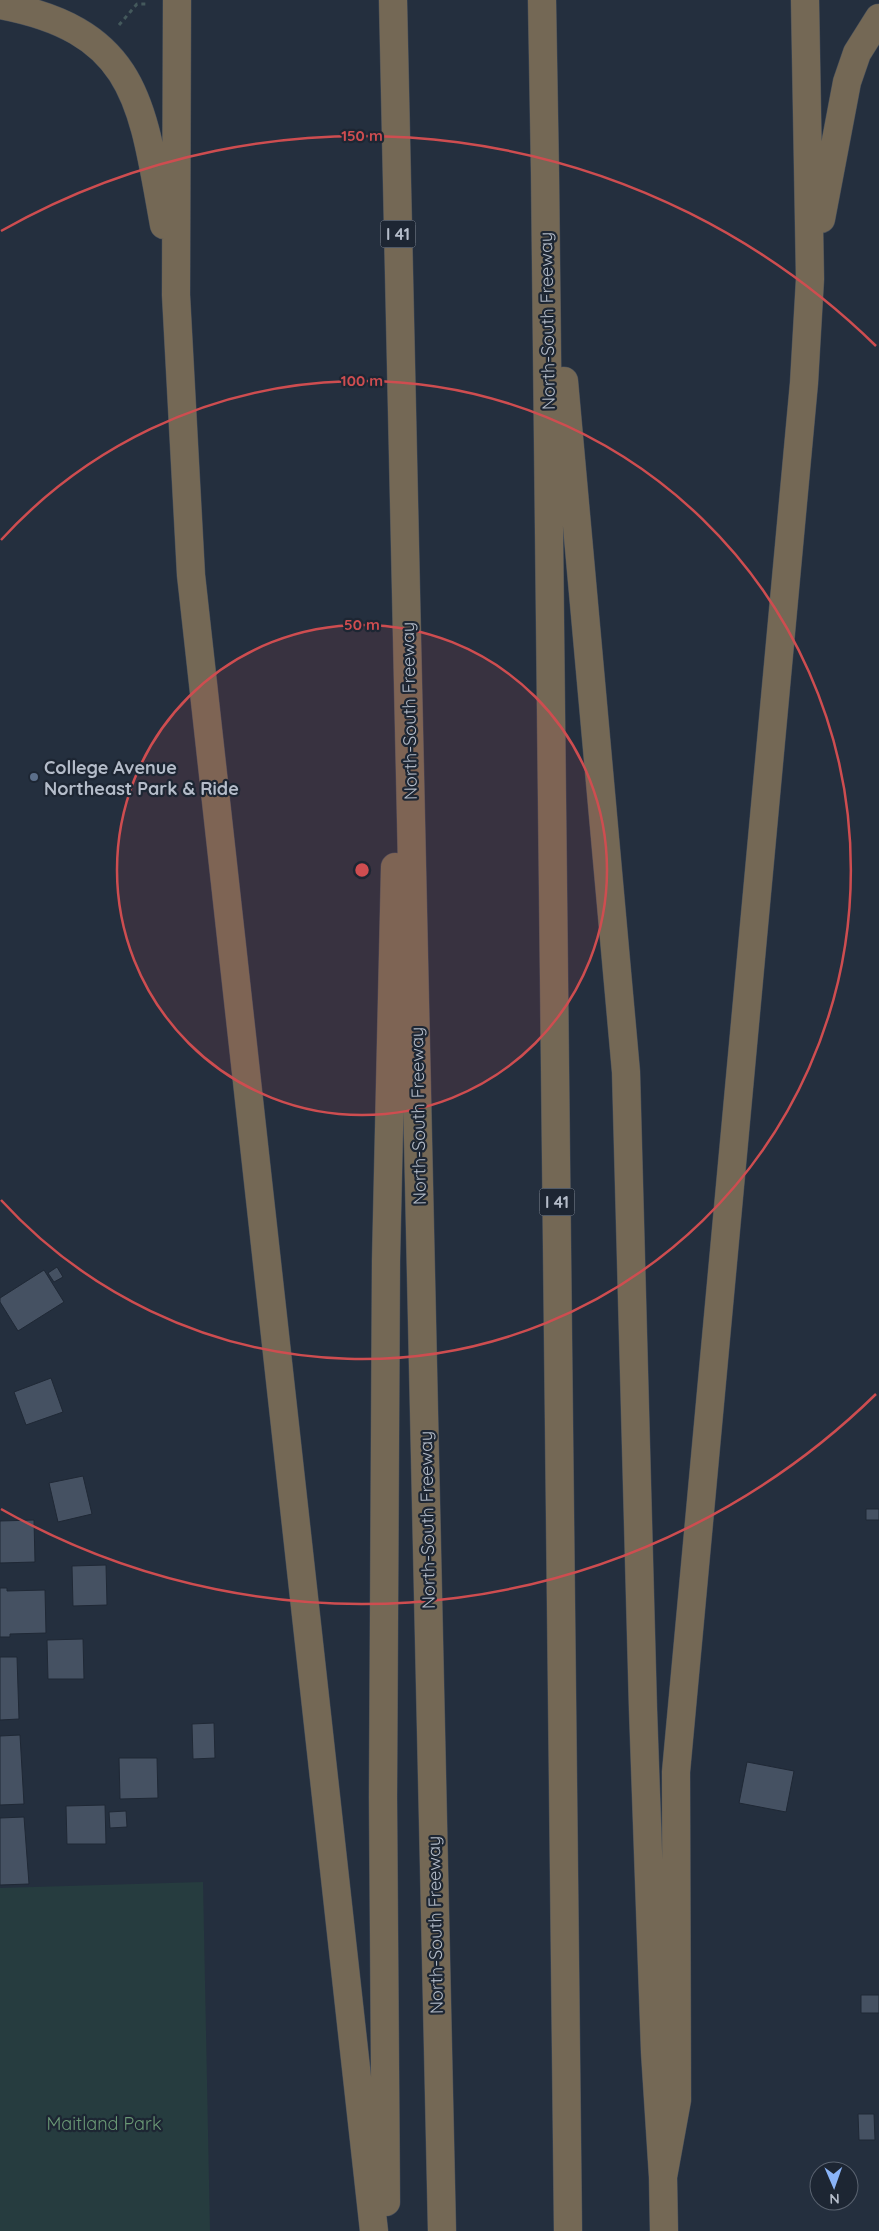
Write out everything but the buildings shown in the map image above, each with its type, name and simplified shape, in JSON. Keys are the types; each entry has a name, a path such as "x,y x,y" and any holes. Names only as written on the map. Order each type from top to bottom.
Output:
{"highway":[{"name":"North-South Freeway","path":"393,0 442,2231"},
{"name":"North-South Freeway","path":"542,0 568,2231"},
{"path":"663,2177 677,2100 676,1772 804,383 810,279 806,0"},
{"path":"164,2 176,295 191,575 374,2231"},
{"path":"0,5 34,12 69,25 110,56 123,75 137,103 148,135 176,295"},
{"path":"810,279 847,82 856,53 879,18"},
{"path":"545,173 626,1072 642,1709 664,2231"},
{"path":"386,2231 383,1797 386,1270 403,468"}],"path":[{"path":"114,30 137,2 164,2"}],"green space":[{"name":"Maitland Park","path":"203,1882 210,2231 0,2231 0,1888"}],"place":[{"name":"College Avenue Northeast Park & Ride","path":"34,777"}]}
